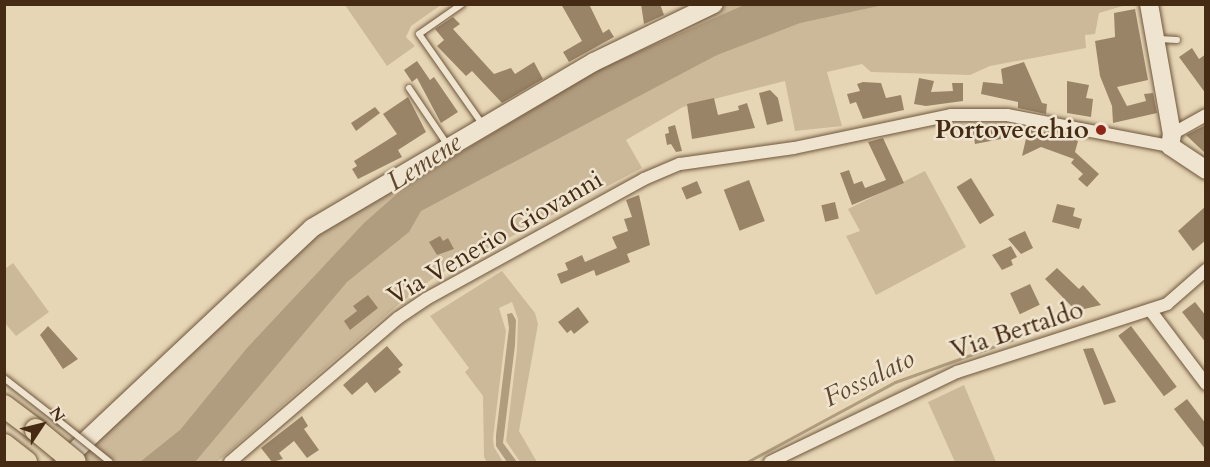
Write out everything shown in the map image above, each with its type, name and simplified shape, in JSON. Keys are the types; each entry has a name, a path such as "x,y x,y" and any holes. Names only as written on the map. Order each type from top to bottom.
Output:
{"highway":[{"path":"4,406 75,462"}],"street":[{"path":"63,462 290,245 312,228 594,62 714,4"},
{"path":"1149,4 1171,140 1206,170"},
{"name":"Via Venerio Giovanni","path":"230,462 398,318 644,179 711,157 825,140 951,115 1007,115 1171,140"},
{"path":"1171,140 1206,115"},
{"name":"Via Bertaldo","path":"770,462 957,372 1167,304 1206,270"},
{"path":"1150,310 1206,384"}],"lane":[{"path":"462,4 419,34 484,127"},
{"path":"1155,38 1177,40"},
{"path":"409,88 449,147"},
{"path":"4,378 110,462"}],"shaded area":[{"path":"345,5 441,5 411,26 406,37 415,46 387,66"},
{"path":"721,5 1126,5 1099,13 1095,34 1085,35 1086,48 990,66 970,75 871,72 862,64 827,72 842,126 795,131 785,81 683,107 626,140 642,168 436,276 399,304 217,462 69,462 294,246 537,98"},
{"path":"744,5 883,5 800,23 717,55 421,211 409,232 347,282 195,462 140,462 180,430 247,348 364,223 407,185 600,69"},
{"path":"925,171 966,247 876,295 846,236 860,231 848,209"},
{"path":"13,263 49,312 16,336 4,322 5,269"},
{"path":"502,271 535,313 538,324 519,431 537,462 520,462 506,441 517,350 518,319 512,302 499,308 506,331 493,438 494,447 503,462 487,462 484,457 483,396 465,372 469,368 430,316"},
{"path":"512,313 516,320 515,345 503,443 517,462 507,462 496,446 496,435 509,328 507,314"},
{"path":"964,385 996,462 955,462 928,402"}],"building":[{"path":"561,4 589,4 603,33 609,29 614,37 569,62 563,52 582,41"},
{"path":"641,4 660,4 664,15 644,24"},
{"path":"1135,9 1148,80 1117,87 1127,106 1146,101 1144,94 1153,93 1157,113 1113,123 1112,106 1100,76 1095,41 1115,37 1114,13"},
{"path":"453,17 460,24 453,29 494,74 511,68 515,74 534,62 543,79 502,103 472,71 466,76 437,46 444,40 435,29"},
{"path":"1192,48 1199,59 1206,54 1206,94 1179,57"},
{"path":"417,61 430,80 434,77 458,112 441,123 417,78 412,82 404,70"},
{"path":"1024,62 1042,103 1047,104 1046,114 1018,108 1018,102 981,94 983,82 1003,84 1001,69"},
{"path":"919,78 934,81 931,92 953,91 952,83 963,83 963,101 926,106 914,104"},
{"path":"1067,81 1089,85 1086,98 1093,99 1091,117 1067,113"},
{"path":"881,83 886,98 901,95 904,110 863,119 856,102 850,104 847,94 860,91 857,84"},
{"path":"770,90 778,98 783,121 767,125 759,93"},
{"path":"408,97 426,132 398,150 402,157 358,179 352,169 357,166 354,161 397,134 383,114"},
{"path":"714,98 718,115 739,110 738,106 747,103 755,128 692,139 687,104"},
{"path":"375,107 380,113 356,131 351,123"},
{"path":"675,125 682,151 676,152 671,144 667,145 665,134 669,133 668,127"},
{"path":"999,125 1001,139 975,144 972,126"},
{"path":"1206,125 1206,154 1186,135"},
{"path":"1025,127 1078,141 1075,152 1099,174 1087,187 1078,179 1083,174 1071,163 1074,159 1041,147 1022,156 1028,130"},
{"path":"883,138 904,183 852,205 840,173 849,170 854,184 862,181 865,188 886,180 868,142"},
{"path":"971,178 994,215 980,224 957,187"},
{"path":"749,180 765,221 740,231 724,190"},
{"path":"697,181 702,193 686,200 681,188"},
{"path":"639,195 650,245 627,254 630,262 596,276 594,270 561,284 557,274 568,270 565,263 582,255 585,262 617,248 612,237 628,231 624,219 632,217 626,200"},
{"path":"835,202 839,219 825,222 821,205"},
{"path":"1057,204 1075,208 1073,216 1082,219 1079,229 1052,222"},
{"path":"1206,206 1206,240 1193,251 1178,231"},
{"path":"1025,231 1033,248 1021,254 1008,239"},
{"path":"440,236 443,241 448,238 454,249 437,255 429,242"},
{"path":"1011,246 1017,257 1011,260 1013,265 1002,270 992,255"},
{"path":"1057,268 1079,289 1083,285 1101,305 1076,311 1045,279"},
{"path":"1030,284 1040,305 1020,314 1010,293"},
{"path":"368,295 378,308 350,330 344,321 357,311 353,306"},
{"path":"1195,302 1206,316 1206,343 1182,312"},
{"path":"578,307 589,322 574,334 571,330 567,333 558,322"},
{"path":"48,326 78,359 63,369 40,335"},
{"path":"1131,326 1177,387 1164,396 1118,336"},
{"path":"387,346 403,365 398,369 401,372 375,393 367,382 352,395 343,385"},
{"path":"1093,348 1116,402 1104,405 1083,349"},
{"path":"1187,399 1206,424 1206,450 1174,409"},
{"path":"302,416 308,426 304,429 319,450 307,458 294,441 279,453 283,459 272,462 261,448"}],"waterway":[{"name":"Fossalato","path":"747,462 895,382 1012,340"}],"place":[{"name":"Portovecchio","path":"1101,130"}],"water label":[{"name":"Lemene","path":"424,162"}]}
